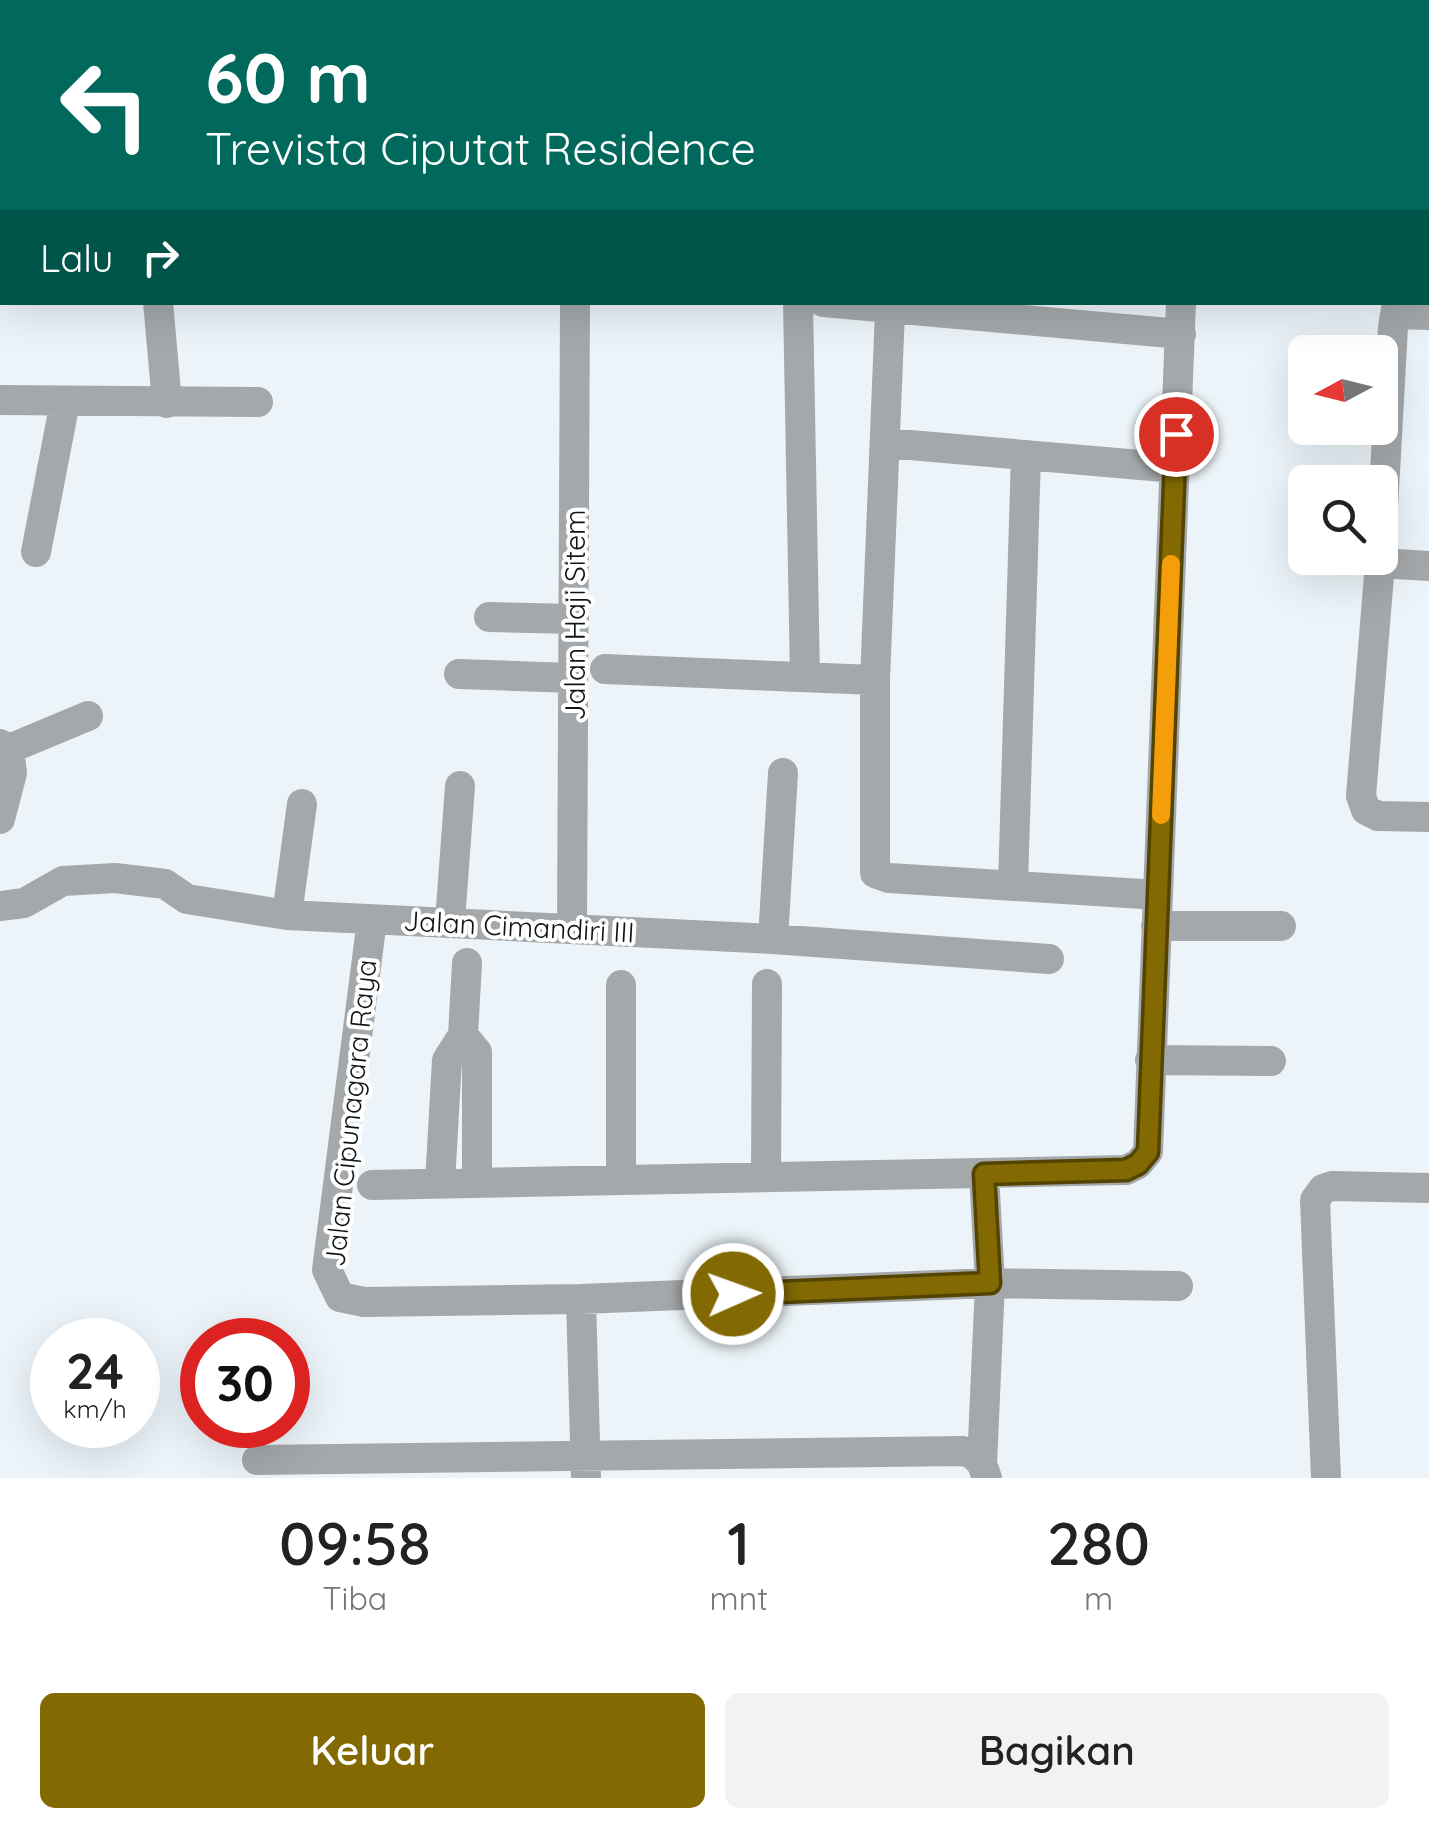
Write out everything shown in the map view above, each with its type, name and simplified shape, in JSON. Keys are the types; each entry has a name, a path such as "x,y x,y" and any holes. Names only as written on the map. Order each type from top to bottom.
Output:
{"street":[{"path":"158,305 167,402"},
{"name":"Jalan Haji Sitem","path":"572,928 575,305"},
{"path":"798,305 805,678"},
{"path":"845,305 1181,334"},
{"path":"372,1185 984,1174 1126,1170 1138,1164 1148,1152 1181,305"},
{"path":"1385,465 1397,308 1429,315"},
{"path":"890,311 876,680 875,872 889,878 1158,895"},
{"path":"0,400 258,402"},
{"path":"36,552 65,402"},
{"path":"887,443 1175,468"},
{"path":"1013,885 1026,455"},
{"path":"1398,564 1429,566"},
{"path":"1379,575 1361,796 1366,810 1378,816 1429,817"},
{"path":"489,617 574,619"},
{"path":"605,669 876,680"},
{"path":"459,674 574,678"},
{"path":"0,819 12,773 4,747 88,716"},
{"path":"772,939 783,773"},
{"path":"450,921 460,786"},
{"path":"287,915 302,804"},
{"name":"Jalan Cimandiri III","path":"0,906 24,903 63,881 115,878 166,884 188,899 287,915 772,939 1050,959"},
{"name":"Jalan Cipunagara Raya","path":"372,920 326,1270 340,1297 364,1302 581,1299 990,1283 1178,1286"},
{"path":"1156,926 1281,926"},
{"path":"440,1183 447,1060 463,1035 467,963"},
{"path":"766,1176 767,984"},
{"path":"622,985 622,1178"},
{"path":"463,1035 477,1052 477,1182"},
{"path":"1150,1060 1272,1062"},
{"path":"984,1174 990,1283 984,1471"},
{"path":"1326,1478 1315,1200 1322,1189 1332,1186 1429,1188"},
{"path":"581,1299 586,1466"},
{"path":"257,1460 586,1466 859,1464 963,1450 984,1471"}],"slow traffic":[{"path":"1161,815 1171,564"}],"route":[{"path":"733,1294 990,1283 984,1174 1126,1170 1148,1152 1176,434"}]}
